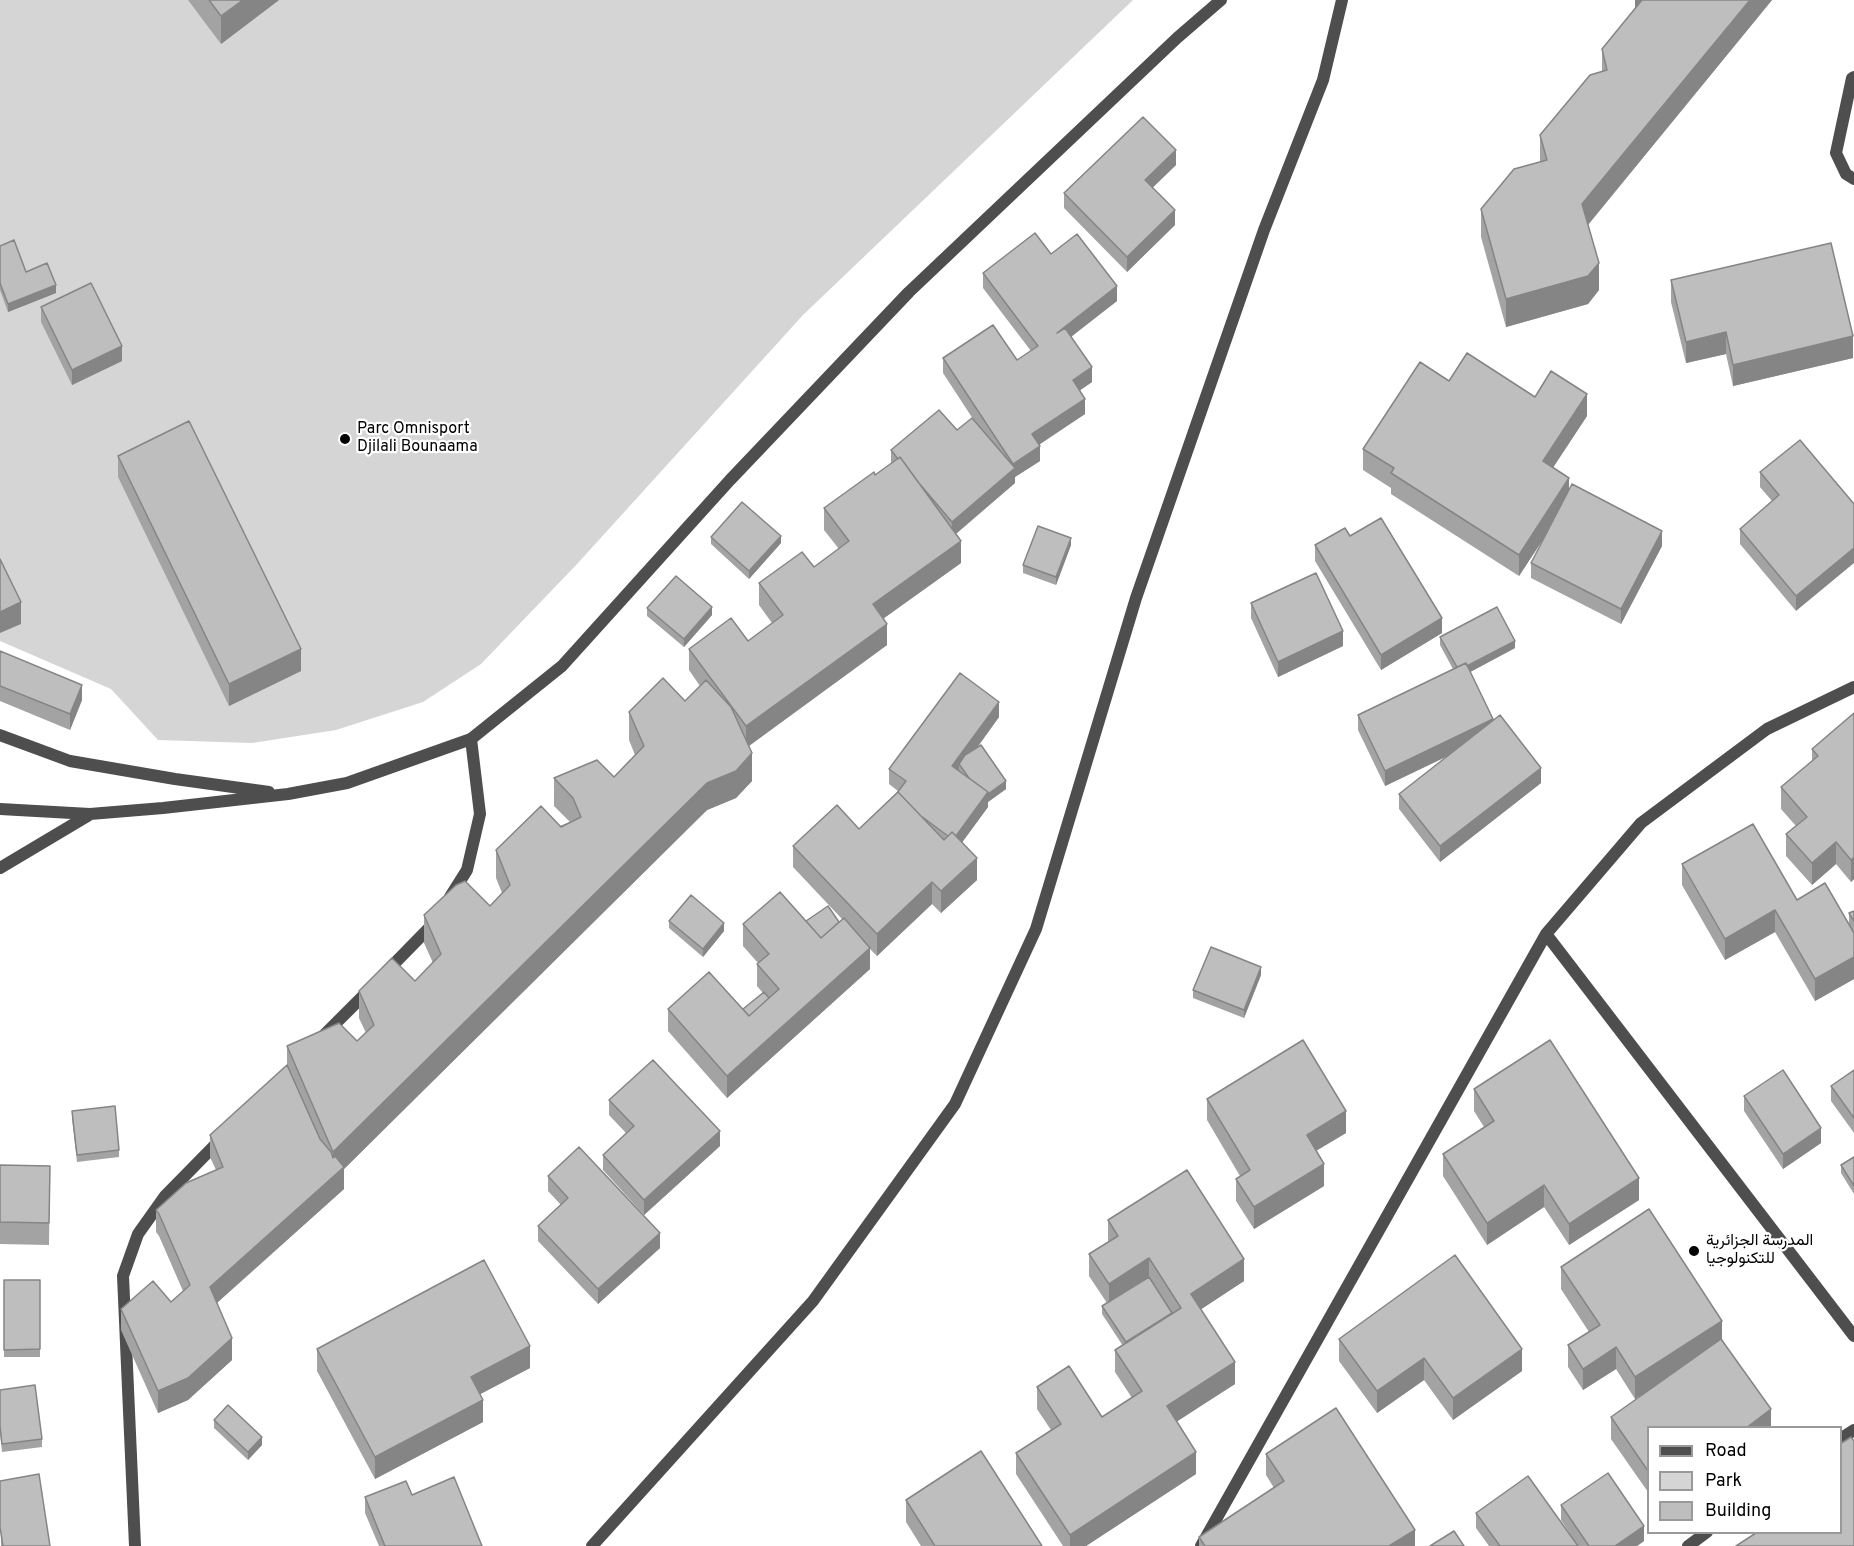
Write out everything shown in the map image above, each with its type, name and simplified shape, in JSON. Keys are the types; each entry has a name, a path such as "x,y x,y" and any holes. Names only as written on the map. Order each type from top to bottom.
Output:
{"street":[{"path":"0,809 90,814 288,794 347,783 471,739 562,666 730,480 909,292 1152,62 1221,0"},
{"path":"592,1546 813,1301 955,1104 1036,929 1136,598 1264,230 1323,80 1342,0"},
{"path":"1854,77 1836,153 1846,174 1854,179"},
{"path":"1201,1546 1546,934 1641,824 1767,729 1854,687"},
{"path":"0,735 70,761 175,779 288,794"},
{"path":"317,1042 435,923 467,870 480,814 471,739"},
{"path":"0,868 90,814"},
{"path":"1546,934 1854,1336"},
{"path":"135,1546 123,1276 138,1234 165,1196 232,1128"},
{"path":"1688,1546 1706,1534"}],"green space":[{"name":"Parc Omnisport Djilali Bounaama","path":"0,0 1133,0 803,315 578,563 481,664 423,702 336,730 252,743 158,740 111,689 0,641"}],"building":[{"path":"209,0 243,0 221,16"},
{"path":"1642,0 1750,0 1582,204 1599,263 1588,276 1506,299 1481,209 1514,169 1547,160 1540,135 1590,75 1607,70 1602,49"},
{"path":"1143,117 1176,150 1145,180 1175,210 1127,257 1064,193"},
{"path":"1035,233 1051,254 1077,234 1117,286 1057,333 1065,328 1092,367 1073,380 1085,399 1032,434 1040,446 1013,464 943,358 993,325 1017,360 1038,346 983,273"},
{"path":"14,240 26,272 47,263 56,285 8,304 0,283 0,246"},
{"path":"1831,243 1853,336 1733,365 1726,332 1686,342 1671,280"},
{"path":"91,283 122,346 72,370 41,307"},
{"path":"1467,353 1535,397 1551,371 1587,394 1543,461 1569,478 1519,555 1391,473 1394,468 1363,449 1420,362 1449,381"},
{"path":"939,410 957,430 972,418 1015,468 952,522 900,457 898,459 891,450"},
{"path":"189,421 301,649 229,684 118,456"},
{"path":"1800,440 1854,504 1854,548 1796,596 1740,529 1779,495 1760,472"},
{"path":"900,457 961,541 873,604 887,624 746,726 689,649 731,618 748,641 783,615 759,583 802,552 814,567 849,541 824,508 874,472 875,475"},
{"path":"1572,484 1662,531 1621,609 1531,563"},
{"path":"742,502 781,536 749,571 711,537"},
{"path":"1381,518 1442,618 1381,655 1315,545 1345,528 1350,536"},
{"path":"1038,526 1071,538 1056,577 1023,565"},
{"path":"0,559 21,602 0,612"},
{"path":"1316,573 1343,631 1278,662 1251,603"},
{"path":"676,576 712,607 684,639 647,608"},
{"path":"1497,607 1515,641 1467,666 1466,663 1457,667 1440,637"},
{"path":"0,651 82,685 70,714 0,686"},
{"path":"1466,663 1493,719 1385,771 1358,715"},
{"path":"960,673 999,702 952,766 988,792 956,836 952,832 948,836 921,816 897,793 906,781 889,769"},
{"path":"663,678 685,701 706,680 731,707 752,753 736,771 707,783 333,1152 287,1046 339,1023 357,1041 374,1025 359,991 392,958 415,981 441,954 424,915 456,885 465,881 490,906 510,885 496,850 541,806 561,827 581,817 573,798 554,778 597,760 614,777 644,746 629,712"},
{"path":"1854,713 1854,857 1851,860 1836,842 1812,863 1786,834 1807,817 1781,787 1818,756 1812,749"},
{"path":"1500,715 1541,768 1440,846 1399,794"},
{"path":"981,745 1006,781 988,794 969,778 959,764 965,755"},
{"path":"898,792 944,840 952,832 977,858 941,891 932,882 877,934 793,846 837,805 859,829"},
{"path":"1753,824 1797,900 1825,883 1854,933 1854,957 1815,979 1775,910 1725,939 1682,864"},
{"path":"780,892 821,938 844,918 870,948 727,1076 668,1009 709,972 749,1016 779,989 757,964 769,954 743,924"},
{"path":"691,895 724,923 703,949 669,921"},
{"path":"828,906 839,922 821,938 806,921"},
{"path":"1854,911 1854,921 1849,913"},
{"path":"1211,947 1261,967 1244,1010 1193,990"},
{"path":"764,992 769,998 749,1016 743,1009"},
{"path":"1303,1040 1346,1111 1307,1135 1324,1164 1254,1207 1236,1179 1250,1170 1207,1099"},
{"path":"1550,1040 1639,1178 1569,1224 1544,1185 1487,1223 1443,1154 1494,1121 1474,1089"},
{"path":"653,1060 720,1131 644,1200 603,1155 634,1126 609,1100"},
{"path":"287,1065 320,1139 333,1158 335,1156 344,1167 210,1287 232,1338 188,1378 158,1391 121,1309 153,1281 171,1302 190,1285 156,1210 186,1183 223,1167 210,1135"},
{"path":"1783,1070 1821,1128 1783,1154 1744,1096"},
{"path":"1854,1070 1854,1118 1831,1086"},
{"path":"115,1106 119,1150 77,1155 72,1111"},
{"path":"579,1147 660,1233 598,1289 538,1226 568,1198 548,1176"},
{"path":"1854,1157 1854,1186 1841,1165"},
{"path":"0,1165 50,1166 49,1223 0,1222"},
{"path":"1187,1170 1244,1259 1191,1294 1235,1362 1167,1406 1196,1452 1070,1535 1016,1453 1061,1424 1037,1387 1069,1366 1102,1417 1142,1391 1115,1350 1181,1308 1149,1258 1109,1284 1089,1254 1118,1236 1108,1220"},
{"path":"1649,1209 1722,1321 1635,1377 1616,1347 1583,1369 1568,1345 1600,1325 1561,1267"},
{"path":"1455,1255 1522,1349 1453,1398 1424,1358 1377,1391 1339,1339"},
{"path":"484,1260 530,1346 471,1377 483,1400 375,1457 317,1349"},
{"path":"1149,1277 1172,1313 1126,1342 1102,1306"},
{"path":"4,1280 40,1280 40,1349 4,1350"},
{"path":"1721,1339 1771,1409 1749,1426 1647,1426 1647,1470 1611,1417"},
{"path":"35,1385 42,1439 2,1444 0,1390"},
{"path":"228,1405 262,1437 248,1452 214,1420"},
{"path":"1336,1408 1415,1530 1389,1546 1205,1546 1199,1537 1284,1481 1266,1454"},
{"path":"1851,1437 1854,1441 1854,1546 1736,1546 1754,1534 1842,1534 1842,1443"},
{"path":"981,1451 1042,1546 935,1546 906,1500"},
{"path":"1608,1473 1644,1526 1615,1546 1589,1546 1561,1505"},
{"path":"39,1474 50,1546 3,1546 0,1527 0,1481"},
{"path":"1528,1476 1578,1546 1500,1546 1476,1513"},
{"path":"454,1477 482,1546 385,1546 365,1497 406,1481 412,1495"},
{"path":"1454,1531 1464,1546 1430,1546"}],"place":[{"name":"Parc Omnisport Djilali Bounaama","path":"345,439"},
{"name":"المدرسة الجزائرية للتكنولوجيا","path":"1694,1251"}]}
